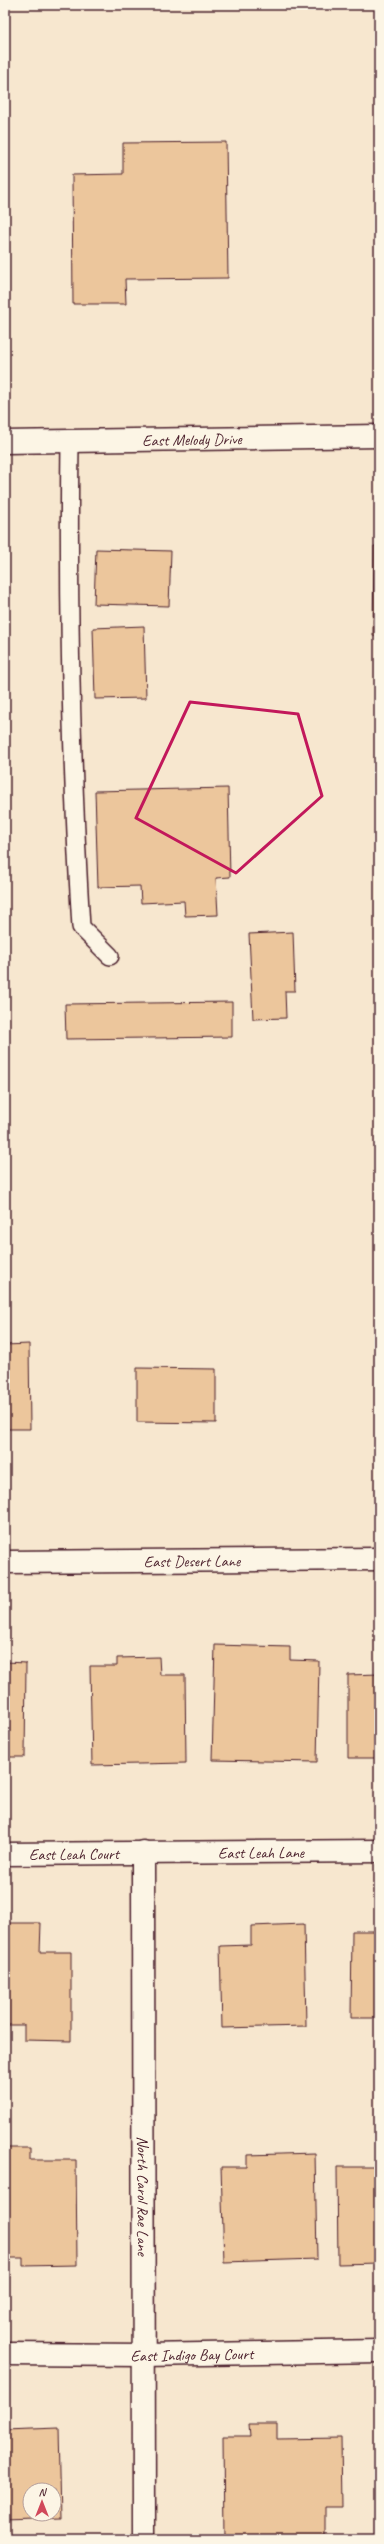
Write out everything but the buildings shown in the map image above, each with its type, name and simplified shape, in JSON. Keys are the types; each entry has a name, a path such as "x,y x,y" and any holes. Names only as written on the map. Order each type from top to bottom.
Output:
{"street":[{"name":"East Melody Drive","path":"5,442 379,436"},
{"name":"East Desert Lane","path":"5,1562 379,1558"},
{"name":"East Leah Lane","path":"143,1852 379,1851"},
{"name":"East Leah Court","path":"5,1854 143,1852"},
{"name":"North Carol Rae Lane","path":"143,1852 144,2539"},
{"name":"East Indigo Bay Court","path":"5,2354 144,2355 379,2351"}],"lane":[{"path":"70,441 69,535 76,832 81,927 110,956"}],"highlighted area":[{"path":"190,702 298,714 322,796 236,873 136,818"}]}
